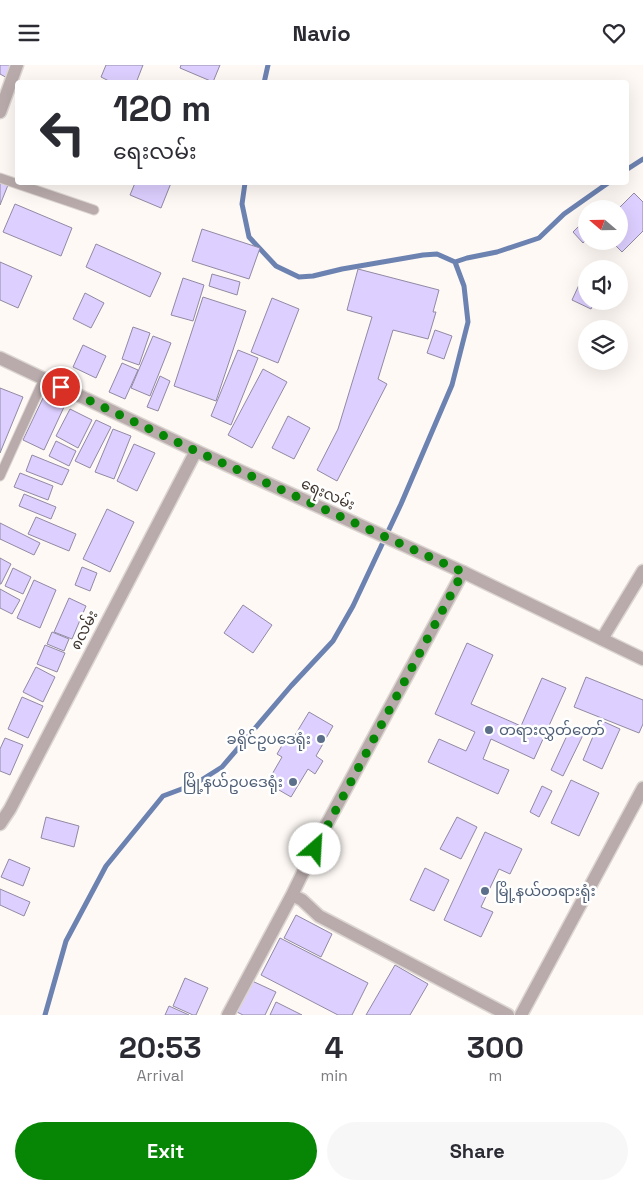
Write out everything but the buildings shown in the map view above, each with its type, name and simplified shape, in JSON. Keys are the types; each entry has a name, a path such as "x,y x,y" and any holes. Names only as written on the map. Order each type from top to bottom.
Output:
{"street":[{"path":"0,112 17,65"},
{"name":"ရေးလမ်း","path":"0,358 196,451 463,572 643,659"},
{"name":"၈လမ်း","path":"0,824 14,801 196,451"},
{"path":"602,639 643,571"},
{"path":"228,1015 292,895 322,833 463,572"},
{"path":"521,1015 643,788"},
{"path":"292,895 302,899 319,916 508,1015"}],"lane":[{"path":"0,178 15,183"},
{"path":"21,185 94,210"},
{"path":"0,476 44,379"}],"waterway":[{"path":"265,80 268,65"},
{"path":"629,168 643,159"},
{"path":"245,185 242,204 249,237 276,266 299,277 423,255 437,254 455,262 497,252 539,238 564,214 605,185"},
{"path":"45,1015 66,941 106,866 163,796 195,784 222,767 291,686 333,641 353,606 401,504 452,385 468,322 464,286 455,262"}],"place":[{"name":"တရားလွှတ်တော်","path":"489,730"},
{"name":"ခရိုင်ဥပဒေရုံး","path":"321,739"},
{"name":"မြို့နယ်ဥပဒေရုံး","path":"293,782"},
{"name":"မြို့နယ်တရားရုံး","path":"485,891"}],"route":[{"path":"61,387 196,451 463,572 315,849"}]}
